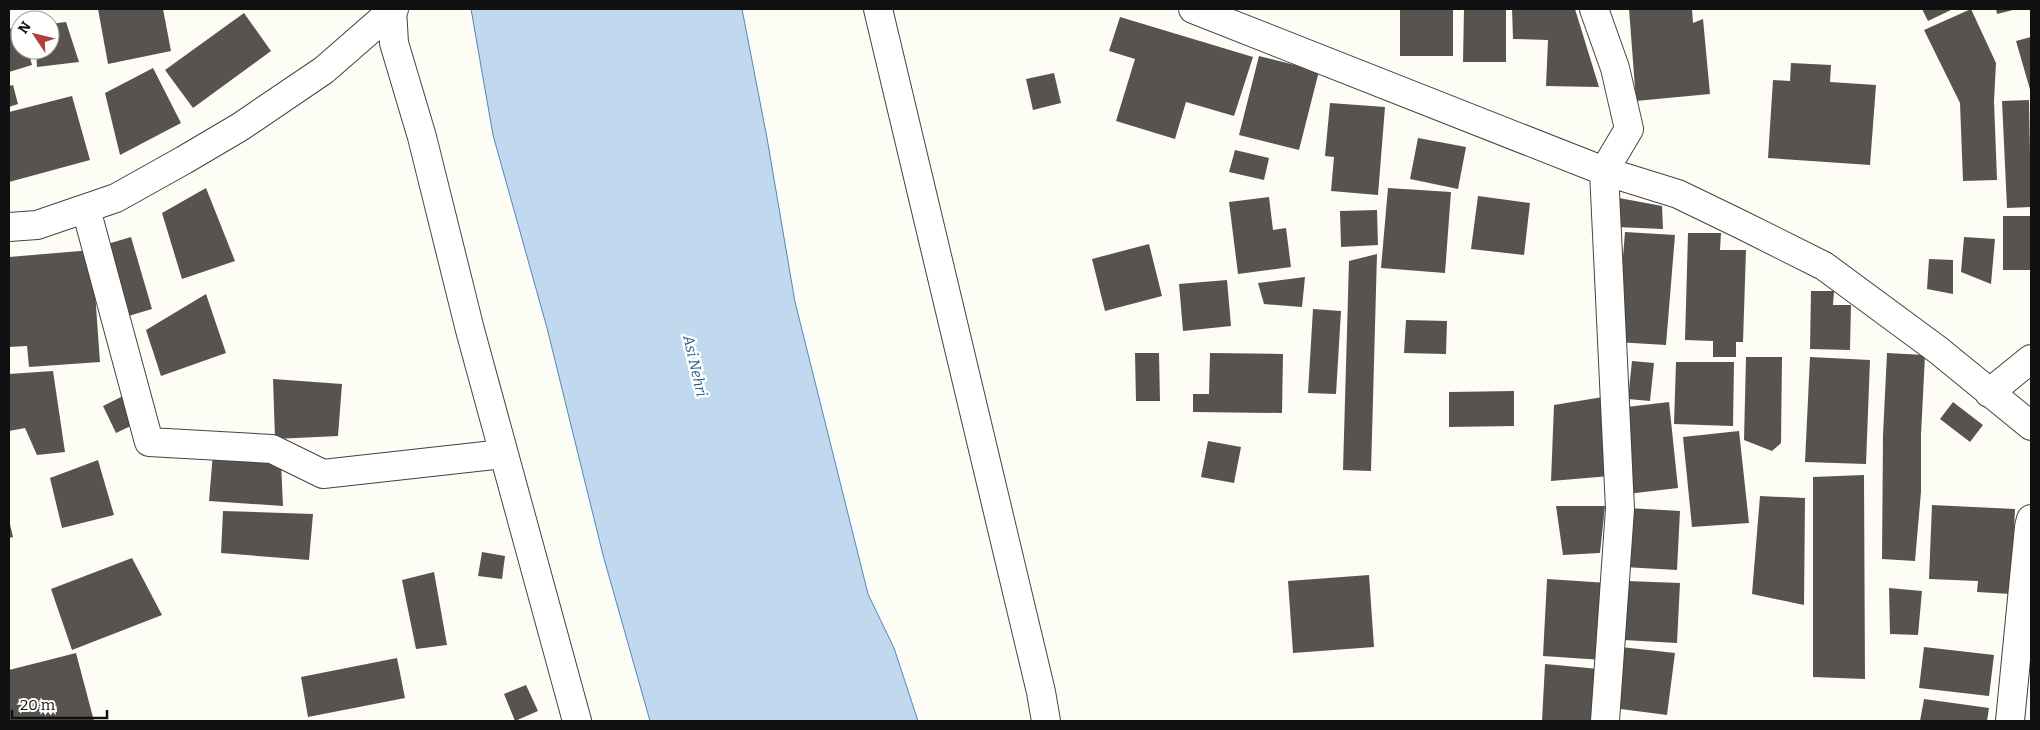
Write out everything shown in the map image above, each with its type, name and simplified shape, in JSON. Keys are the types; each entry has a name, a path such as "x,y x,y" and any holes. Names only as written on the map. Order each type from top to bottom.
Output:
{"street":[{"path":"878,9 1041,692 1046,721"},
{"path":"1193,9 1604,171 1678,194 1824,266 1938,350 2031,426"},
{"path":"1594,9 1615,68 1628,129 1604,171 1620,508 1605,721"},
{"path":"9,227 37,225 116,198 240,127 324,70 393,10"},
{"path":"393,10 394,43 422,137 470,330 577,721"},
{"path":"86,209 149,442 272,449 323,474 503,454"},
{"path":"1989,393 2031,359"},
{"path":"2010,721 2031,519"}],"water":[{"name":"Asi Nehri","path":"471,9 742,9 767,138 795,302 868,594 894,648 918,721 650,721 603,555 547,328 493,135"}],"building":[{"path":"98,9 163,9 171,51 108,64"},
{"path":"1400,9 1453,9 1453,56 1400,56"},
{"path":"1464,9 1506,9 1506,62 1463,62"},
{"path":"1512,9 1575,9 1599,87 1546,86 1548,40 1513,39"},
{"path":"1629,9 1692,9 1693,23 1703,19 1710,94 1636,101"},
{"path":"1922,9 1953,9 1928,21"},
{"path":"1971,9 1996,63 1994,101 1997,180 1963,181 1960,103 1924,30"},
{"path":"1996,9 2017,9 1997,14"},
{"path":"244,13 271,51 193,108 165,70"},
{"path":"1120,17 1253,57 1234,116 1186,102 1175,139 1116,121 1135,59 1109,51"},
{"path":"66,22 79,62 37,67 37,60 60,60 60,23"},
{"path":"9,29 10,60 31,60 32,65 9,72"},
{"path":"2031,37 2031,93 2016,41"},
{"path":"1259,56 1319,71 1299,150 1239,135"},
{"path":"1791,63 1831,65 1830,82 1876,85 1870,165 1768,158 1773,80 1790,81"},
{"path":"153,68 181,123 120,155 105,93"},
{"path":"1054,73 1061,103 1033,110 1026,79"},
{"path":"13,85 18,104 9,107 9,86"},
{"path":"72,96 90,160 9,182 9,112"},
{"path":"2029,100 2031,207 2007,208 2002,101"},
{"path":"1330,103 1385,107 1378,195 1331,191 1334,157 1325,156"},
{"path":"1418,138 1466,147 1458,189 1410,179"},
{"path":"1235,150 1269,158 1264,180 1229,172"},
{"path":"206,188 235,261 182,279 162,213"},
{"path":"1388,188 1451,192 1445,273 1381,268"},
{"path":"1478,196 1530,203 1524,255 1471,249"},
{"path":"1269,197 1273,230 1286,228 1291,267 1238,274 1229,202"},
{"path":"1619,198 1662,206 1663,229 1616,227"},
{"path":"1377,210 1378,245 1341,247 1340,211"},
{"path":"2003,216 2031,216 2031,270 2003,270"},
{"path":"1625,232 1675,235 1666,345 1616,342"},
{"path":"1688,233 1721,233 1720,250 1746,250 1743,342 1736,342 1736,357 1713,357 1713,341 1685,340"},
{"path":"131,237 152,309 125,317 104,245"},
{"path":"1964,237 1995,239 1991,284 1961,272"},
{"path":"1149,244 1162,296 1105,311 1092,259"},
{"path":"92,250 100,362 29,367 27,346 9,347 9,257"},
{"path":"1377,254 1371,471 1343,470 1349,261"},
{"path":"1929,259 1953,260 1953,294 1927,289"},
{"path":"1305,277 1302,307 1264,304 1258,283"},
{"path":"1227,280 1231,326 1183,331 1179,284"},
{"path":"1811,291 1834,291 1833,305 1851,305 1850,350 1810,349"},
{"path":"206,294 226,353 161,376 146,330"},
{"path":"1313,309 1341,311 1336,394 1308,393"},
{"path":"1406,320 1447,321 1446,354 1404,353"},
{"path":"1135,353 1159,353 1160,401 1136,401"},
{"path":"1210,353 1283,354 1282,413 1193,412 1193,394 1209,394"},
{"path":"1887,353 1925,355 1921,435 1921,492 1915,561 1882,559 1883,435"},
{"path":"1746,357 1782,357 1781,443 1772,451 1744,440"},
{"path":"1810,357 1870,360 1866,464 1805,462"},
{"path":"1632,361 1654,363 1650,401 1628,399"},
{"path":"1676,362 1734,362 1733,426 1674,424"},
{"path":"53,371 65,452 37,455 25,428 9,431 9,374"},
{"path":"273,379 342,384 338,436 275,439"},
{"path":"1514,391 1514,426 1449,427 1449,392"},
{"path":"123,396 137,423 116,433 103,406"},
{"path":"1603,397 1610,476 1551,481 1554,405"},
{"path":"1669,402 1678,488 1627,494 1618,408"},
{"path":"1953,402 1983,425 1970,442 1940,419"},
{"path":"1739,431 1749,523 1692,527 1683,437"},
{"path":"1208,441 1241,447 1234,483 1201,477"},
{"path":"213,453 281,463 283,506 209,501"},
{"path":"98,460 114,515 62,528 50,478"},
{"path":"1864,475 1865,679 1813,677 1813,477"},
{"path":"1760,496 1805,498 1804,605 1752,594"},
{"path":"1932,505 2015,509 2011,594 1977,592 1978,581 1929,579"},
{"path":"1556,506 1605,506 1600,553 1563,555"},
{"path":"1628,508 1680,511 1677,570 1624,567"},
{"path":"223,511 313,514 309,560 221,553"},
{"path":"9,520 13,537 9,538"},
{"path":"482,552 505,556 502,579 478,576"},
{"path":"132,558 162,615 72,650 51,589"},
{"path":"434,572 447,645 416,649 402,580"},
{"path":"1369,575 1374,647 1293,653 1288,581"},
{"path":"1547,579 1608,583 1603,660 1543,656"},
{"path":"1627,581 1680,583 1677,643 1624,640"},
{"path":"1889,588 1922,591 1918,635 1890,634"},
{"path":"1621,647 1675,653 1667,715 1613,708"},
{"path":"1924,647 1994,655 1989,696 1919,688"},
{"path":"76,653 94,721 9,721 9,670"},
{"path":"397,658 405,698 308,717 301,677"},
{"path":"1545,664 1599,669 1596,721 1542,721"},
{"path":"526,685 538,711 515,721 504,694"},
{"path":"1924,699 1989,708 1987,721 1920,721"}]}
